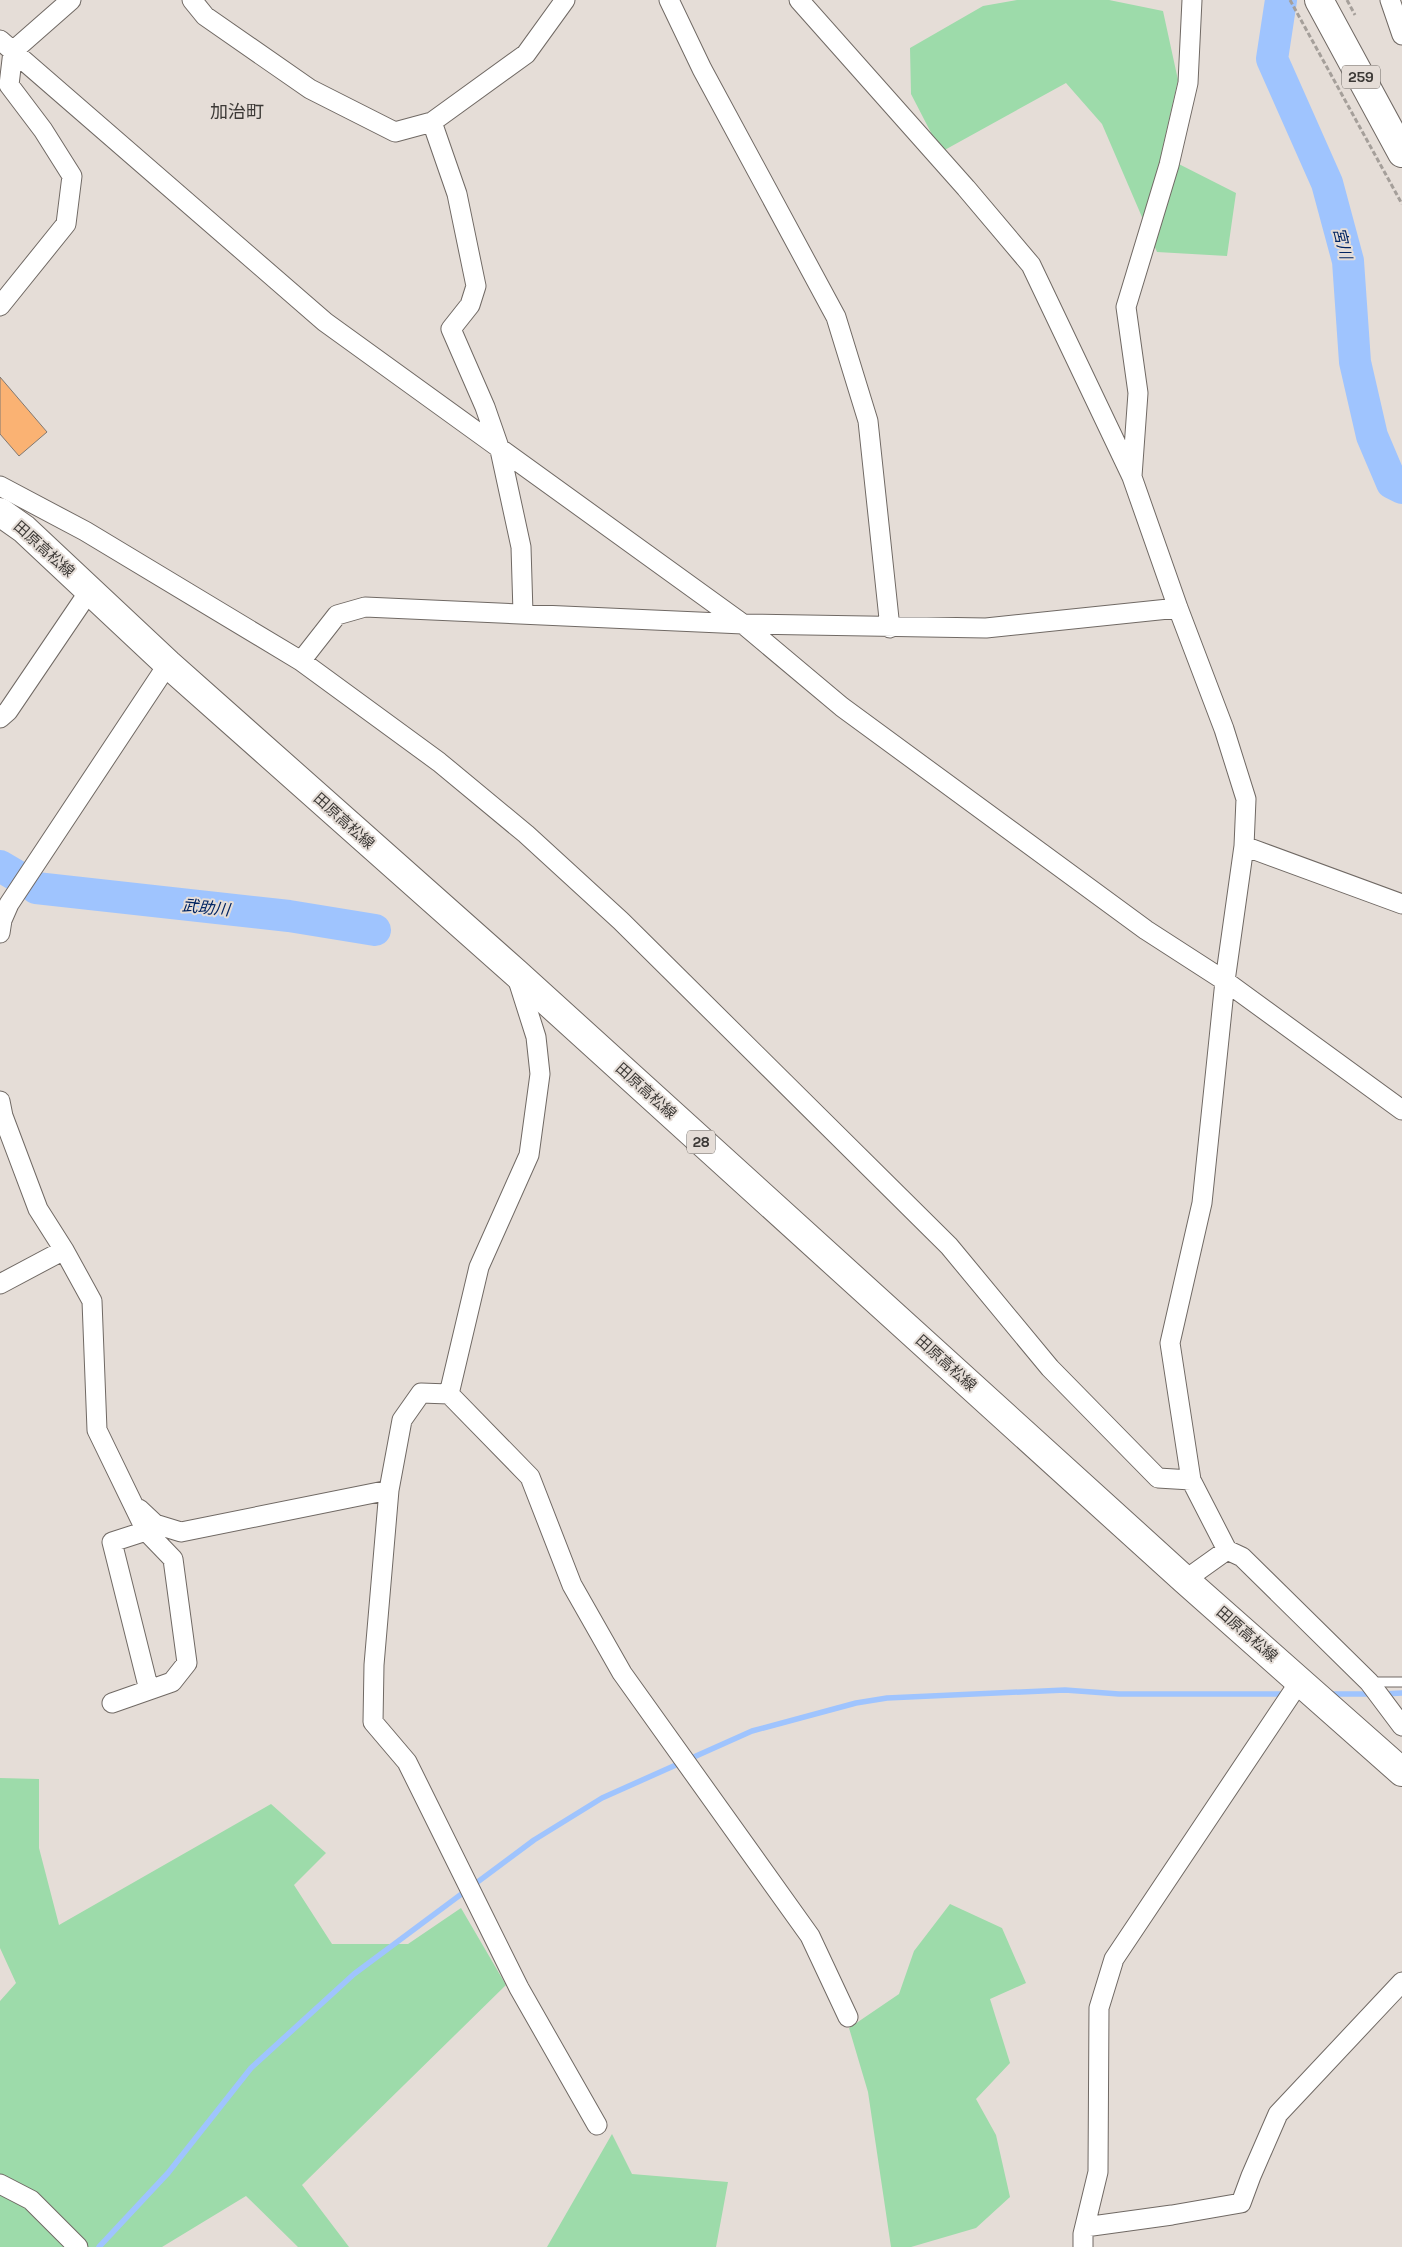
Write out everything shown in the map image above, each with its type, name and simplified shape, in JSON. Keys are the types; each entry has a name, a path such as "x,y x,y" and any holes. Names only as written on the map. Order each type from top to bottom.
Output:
{"main road":[{"name":"259","path":"1319,0 1402,154"},
{"name":"田原高松線","path":"0,512 24,529 168,664 516,973 1185,1580 1402,1772"}],"street":[{"path":"6,45 71,0"},
{"path":"192,0 205,16 318,94 395,132 432,122 526,54 565,0"},
{"path":"669,0 702,69 836,317 868,421 890,628"},
{"path":"799,0 966,188 1031,265 1132,477 1178,608 1224,729 1246,799 1244,846 1225,981 1202,1203 1170,1343 1191,1480 1226,1550 1242,1557 1369,1682 1402,1726"},
{"path":"1132,477 1138,393 1126,307 1169,165 1188,83 1192,0"},
{"path":"1390,0 1402,35"},
{"path":"0,306 66,224 72,176 43,130 8,85 6,45"},
{"path":"6,45 325,322 743,624 842,707 1146,930 1225,981 1402,1110"},
{"path":"432,122 457,194 476,286 470,305 451,329 485,407 500,450 521,547 523,613"},
{"path":"0,486 85,531 301,661 439,762 526,834 621,921 950,1246 1050,1368 1158,1478 1191,1480"},
{"path":"0,718 8,711 90,590"},
{"path":"301,661 337,615 365,607 743,624 890,628 986,628 1178,608"},
{"path":"0,933 4,902 168,664"},
{"path":"1244,846 1402,904"},
{"path":"449,1394 479,1267 529,1155 540,1074 536,1037 516,973"},
{"path":"1,1111 38,1210 64,1250 92,1301 97,1430 146,1531 174,1559 187,1663 172,1682 112,1703"},
{"path":"0,1284 64,1250"},
{"path":"597,2125 519,1988 407,1762 373,1722 374,1665 389,1490 402,1420 421,1393 449,1394 530,1477 572,1585 622,1673 810,1936 848,2017"},
{"path":"132,1503 155,1524 181,1532 389,1490"},
{"path":"146,1531 112,1542 149,1690"},
{"path":"1185,1580 1226,1550"},
{"path":"1083,2247 1085,2227 1098,2172 1098,2008 1114,1959 1300,1681"},
{"path":"1085,2227 1241,2203 1278,2114 1402,1982"},
{"path":"0,2184 30,2200 78,2247"}],"lane":[{"path":"1369,1682 1402,1682"}],"path":[{"path":"1290,0 1402,204"}],"green space":[{"path":"1017,0 1109,0 1163,11 1178,80 1161,155 1236,193 1227,256 1157,252 1102,124 1066,83 941,152 911,94 910,48 983,6"},
{"path":"0,1778 39,1779 39,1848 59,1925 271,1804 326,1853 294,1885 332,1944 408,1944 461,1908 506,1985 302,2185 349,2247 298,2247 246,2196 162,2247 0,2247 0,2001 16,1983 0,1948"},
{"path":"950,1904 1002,1928 1026,1983 990,1999 1010,2063 976,2099 996,2135 1010,2197 976,2228 911,2247 891,2247 868,2092 849,2028 899,1994 914,1951"},
{"path":"612,2134 632,2174 728,2182 716,2247 547,2247"}],"building":[{"path":"0,377 47,432 19,456 0,434"}],"waterway":[{"name":"宮川","path":"1281,0 1272,59 1327,183 1348,261 1355,362 1372,436 1392,483 1402,488"},
{"name":"武助川","path":"0,866 17,876"},
{"name":"武助川","path":"36,888 289,916 375,930"},
{"path":"99,2247 168,2173 251,2068 354,1974 534,1840 602,1798 752,1731 856,1703 887,1698 1065,1690 1119,1694 1287,1694"},
{"path":"1384,1694 1402,1693"},
{"path":"1327,1694 1372,1694"}],"district":[{"name":"加治町","path":"237,112"}]}
